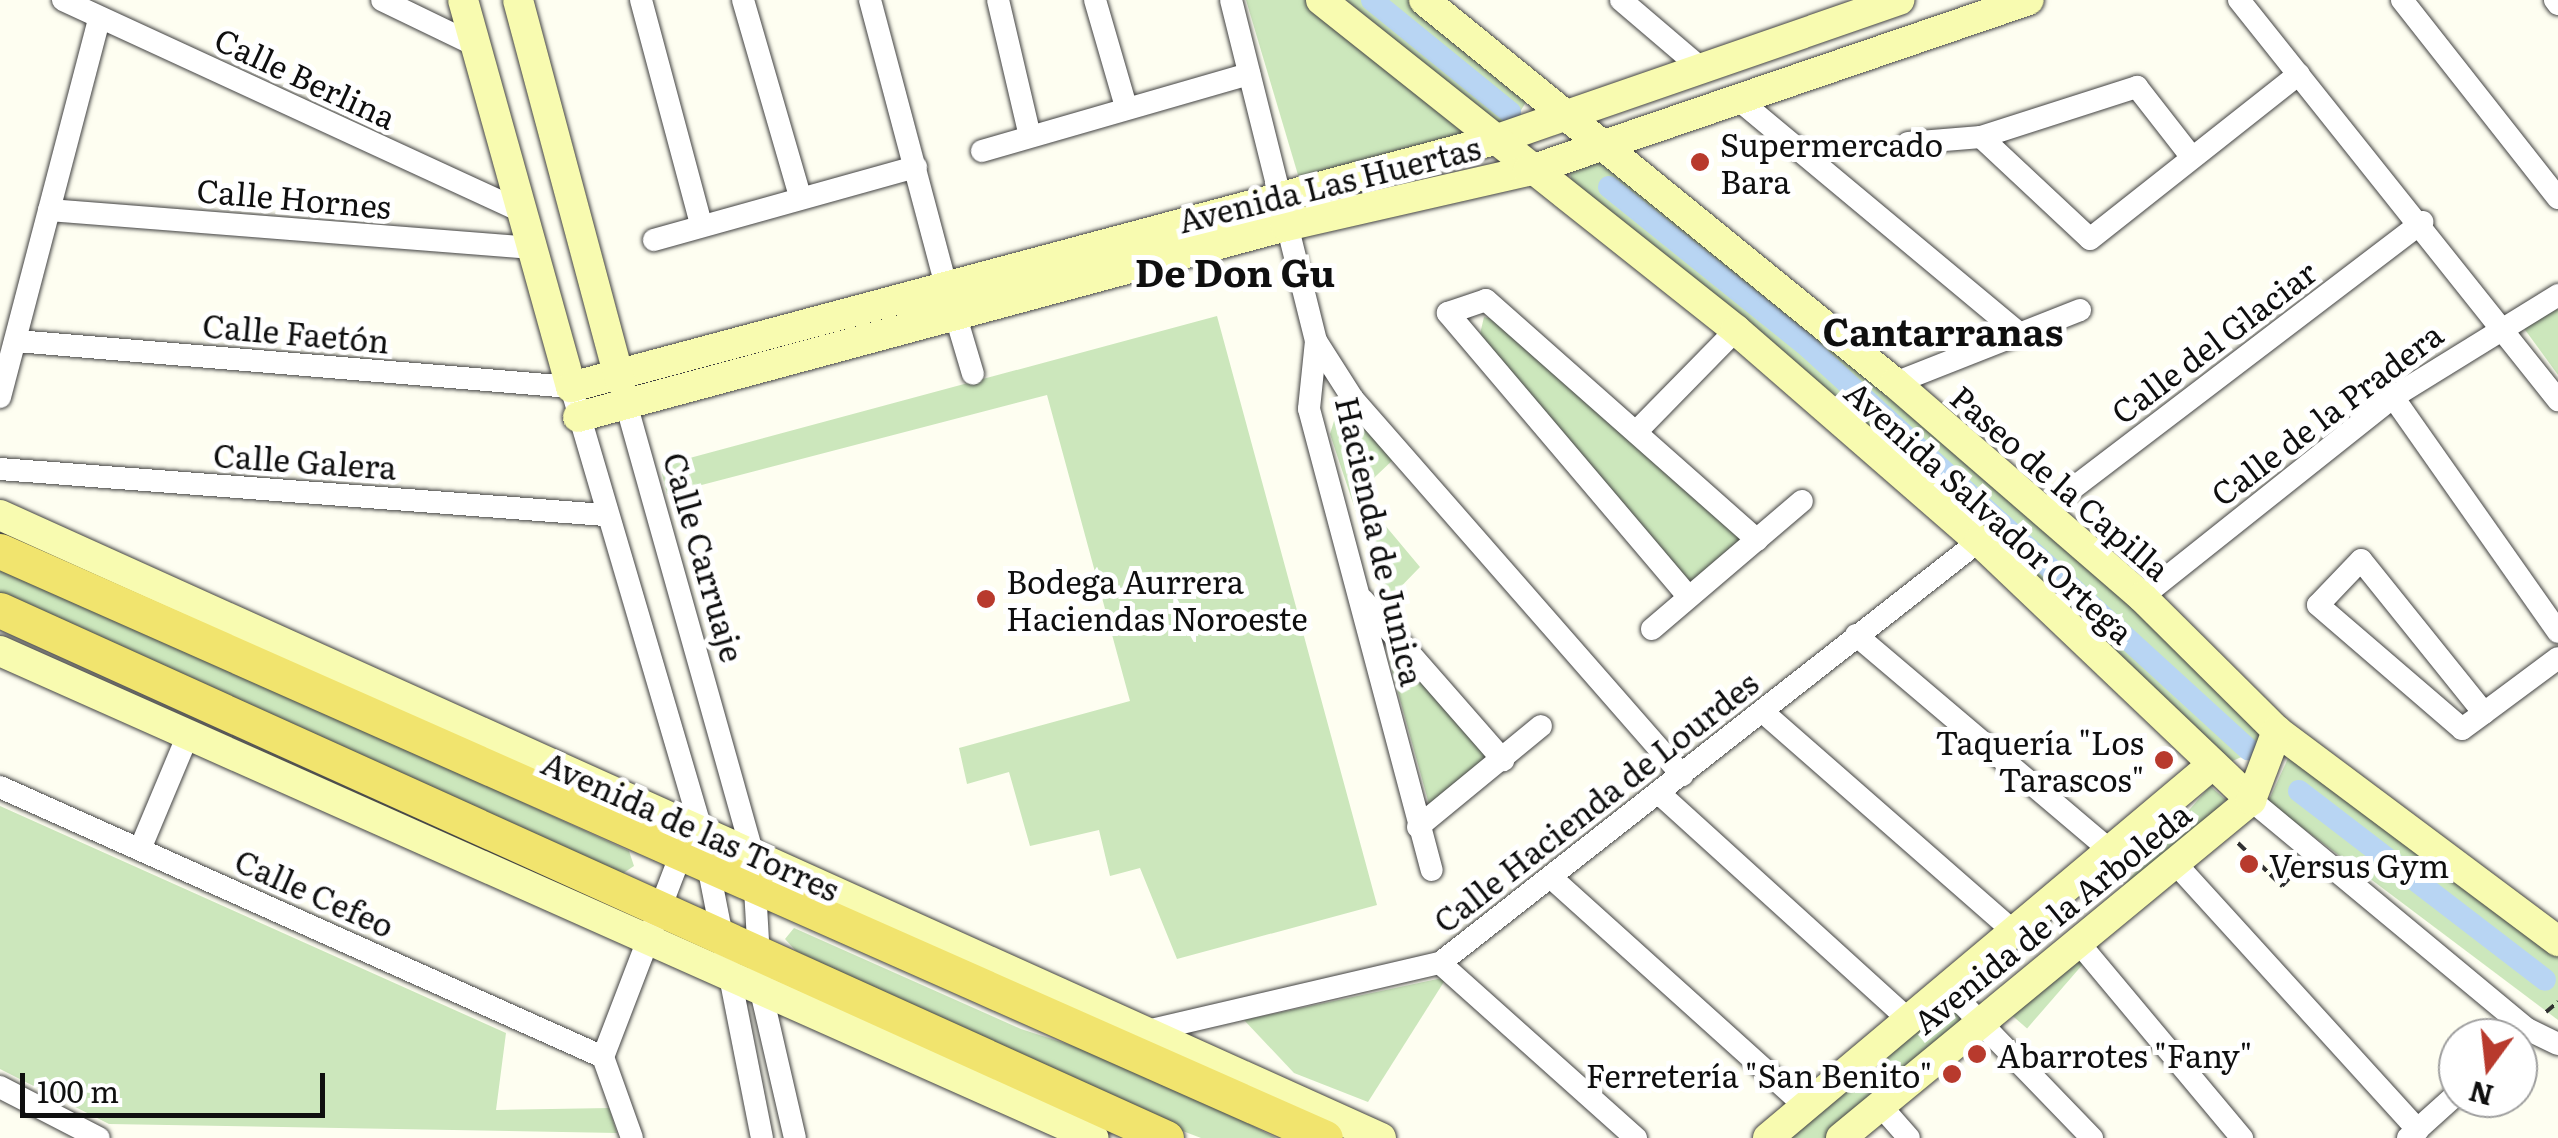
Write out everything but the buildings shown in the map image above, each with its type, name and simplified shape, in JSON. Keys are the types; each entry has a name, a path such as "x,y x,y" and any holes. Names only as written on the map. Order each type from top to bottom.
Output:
{"main road":[{"name":"Avenida de las Torres","path":"0,551 688,841 708,867 753,870 1325,1138"},
{"path":"0,610 660,904 1166,1138"}],"street":[{"name":"Calle Berlina","path":"63,0 523,212"},
{"path":"382,0 475,44"},
{"path":"464,0 605,514 688,841 603,1057 632,1138"},
{"name":"Calle Carruaje","path":"518,0 753,870 762,991 795,1138"},
{"path":"641,0 701,224"},
{"path":"743,0 800,196"},
{"path":"870,0 946,286"},
{"path":"998,0 1030,136"},
{"path":"1095,0 1126,106"},
{"name":"Hacienda de Junica","path":"1231,0 1316,341 1309,409 1432,870"},
{"name":"Avenida Salvador Ortega","path":"1321,0 1528,171 1736,330 1978,541 2251,800 2505,1018"},
{"name":"Paseo de la Capilla","path":"1424,0 1570,111 1895,383 2142,596 2277,731 2558,941"},
{"path":"1621,0 1704,71"},
{"name":"Avenida Las Huertas","path":"575,402 956,317 1282,213 1570,111 1704,71 1898,0"},
{"name":"Avenida Las Huertas","path":"624,394 946,286 1282,213 1528,171 2029,0"},
{"path":"2239,0 2422,222 2558,400"},
{"path":"2402,0 2558,198"},
{"path":"0,396 99,18"},
{"path":"982,152 1126,106 1249,74"},
{"path":"1981,137 2090,239 2190,156 2299,74"},
{"path":"1908,143 1981,137 2137,86 2190,156"},
{"path":"1739,100 2020,334"},
{"path":"654,240 800,196 916,167"},
{"name":"Calle Hornes","path":"49,210 533,248"},
{"name":"Calle del Glaciar","path":"2043,511 2422,222"},
{"name":"Calle de la Pradera","path":"2142,596 2392,397 2499,323 2558,294"},
{"path":"1687,595 1448,313 1486,300 1756,540"},
{"path":"1895,383 2080,310"},
{"path":"956,317 973,374"},
{"path":"1636,432 1736,330"},
{"name":"Calle Faetón","path":"16,341 575,402"},
{"path":"1316,341 1353,399 1682,775"},
{"path":"2392,397 2558,632"},
{"path":"1309,409 1353,399"},
{"name":"Calle Galera","path":"0,469 605,514"},
{"path":"1652,628 1802,501"},
{"name":"Avenida de las Torres","path":"0,515 688,841 1148,1031 1381,1138"},
{"name":"Calle Hacienda de Lourdes","path":"1148,1031 1440,963 1554,881 1978,541"},
{"path":"2484,714 2362,560 2318,606 2462,729 2484,714 2558,658"},
{"path":"1357,594 1503,760"},
{"path":"1856,635 2114,853"},
{"path":"0,651 1094,1138"},
{"path":"1763,712 2017,934"},
{"path":"1418,827 1541,726"},
{"name":"Avenida de la Arboleda","path":"1841,1138 1980,1018 2251,800 2277,731"},
{"path":"140,848 188,734"},
{"name":"Avenida de la Arboleda","path":"1768,1138 2114,853 2213,764"},
{"name":"Calle Cefeo","path":"0,787 603,1057"},
{"path":"1661,795 1910,1022"},
{"path":"2175,863 2413,1134 2438,1111"},
{"path":"708,867 725,973 762,1138"},
{"path":"1554,881 1804,1105"},
{"path":"2078,942 2242,1138"},
{"path":"1440,963 1636,1138"},
{"path":"1949,990 2092,1138"},
{"path":"0,1087 100,1138"},
{"path":"1879,1104 1909,1138"}],"path":[{"path":"2221,825 2282,886 2314,852"}],"green space":[{"path":"1246,0 1312,0 1477,136 1301,185"},
{"path":"1346,0 1410,0 1526,102 1514,122 1497,123"},
{"path":"1604,160 2026,506 2261,722 2263,747 2224,765 1572,190 1570,171"},
{"path":"2558,309 2558,375 2523,327"},
{"path":"1217,316 1377,905 1177,959 1140,868 1110,876 1099,830 1030,846 1009,772 967,784 959,748 1130,701 1047,395 667,494 660,466"},
{"path":"1484,317 1498,320 1743,540 1692,584 1480,334"},
{"path":"1338,408 1354,408 1396,457 1358,493 1420,567 1386,602 1330,434"},
{"path":"0,562 629,851 634,866 622,874 0,607"},
{"path":"1398,647 1494,759 1432,815 1389,660"},
{"path":"2290,754 2558,943 2558,1020 2268,802"},
{"path":"2210,786 2226,800 2027,1028 2011,1015"},
{"path":"0,806 506,1033 496,1110 609,1108 617,1133 109,1124 0,1069"},
{"path":"794,928 1021,1029 1144,1069 1276,1138 1201,1138 1146,1117 796,951 785,939"},
{"path":"1447,977 1368,1102 1294,1073 1244,1020"},
{"path":"1952,1002 1970,1018 1829,1138 1788,1138"}],"waterway":[{"path":"1372,0 1510,112"},
{"path":"1609,187 1809,348 2248,749"},
{"path":"2299,791 2545,980"}],"place":[{"name":"Supermercado Bara","path":"1700,162"},
{"name":"Bodega Aurrera Haciendas Noroeste","path":"986,599"},
{"name":"Taquería \"Los Tarascos\"","path":"2164,760"},
{"name":"Versus Gym","path":"2249,864"},
{"name":"Abarrotes \"Fany\"","path":"1977,1054"},
{"name":"Ferretería \"San Benito\"","path":"1952,1074"}],"district":[{"name":"De Don Gu","path":"1235,271"},
{"name":"Cantarranas","path":"1943,330"}]}
